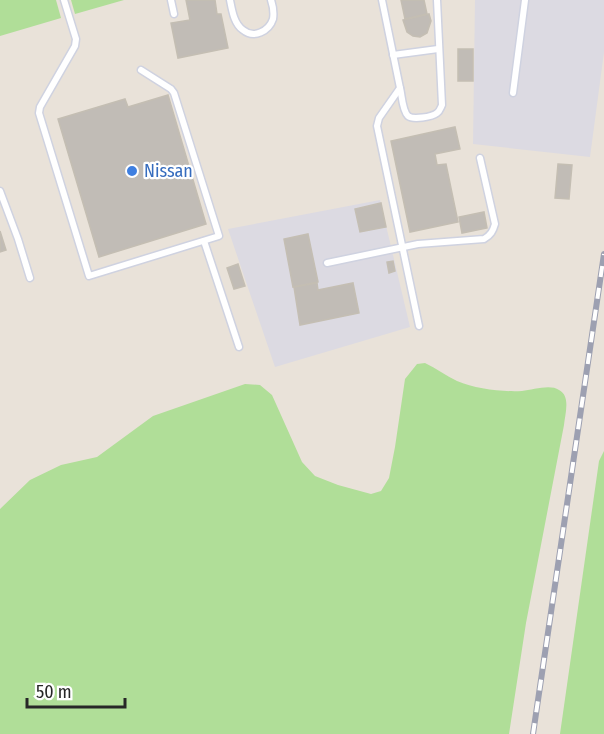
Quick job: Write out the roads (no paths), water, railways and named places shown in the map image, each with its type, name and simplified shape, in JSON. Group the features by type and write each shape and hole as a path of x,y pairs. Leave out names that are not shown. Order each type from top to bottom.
{"lane":[{"path":"64,0 75,46 39,112 89,276 219,236 174,93 141,70"},
{"path":"171,0 174,14"},
{"path":"230,0 233,15 242,30 254,34 263,32 272,21 274,14 271,0"},
{"path":"381,0 405,111 412,118 436,114 442,105 437,0"},
{"path":"513,93 525,0"},
{"path":"393,55 438,49"},
{"path":"400,88 379,118 377,126 419,326"},
{"path":"327,263 401,247 484,239 493,231 495,224 480,158"},
{"path":"0,192 30,278"},
{"path":"204,241 239,347"}],"railway":[{"path":"533,734 604,254"}],"place":[{"name":"Nissan","path":"132,171"}]}
